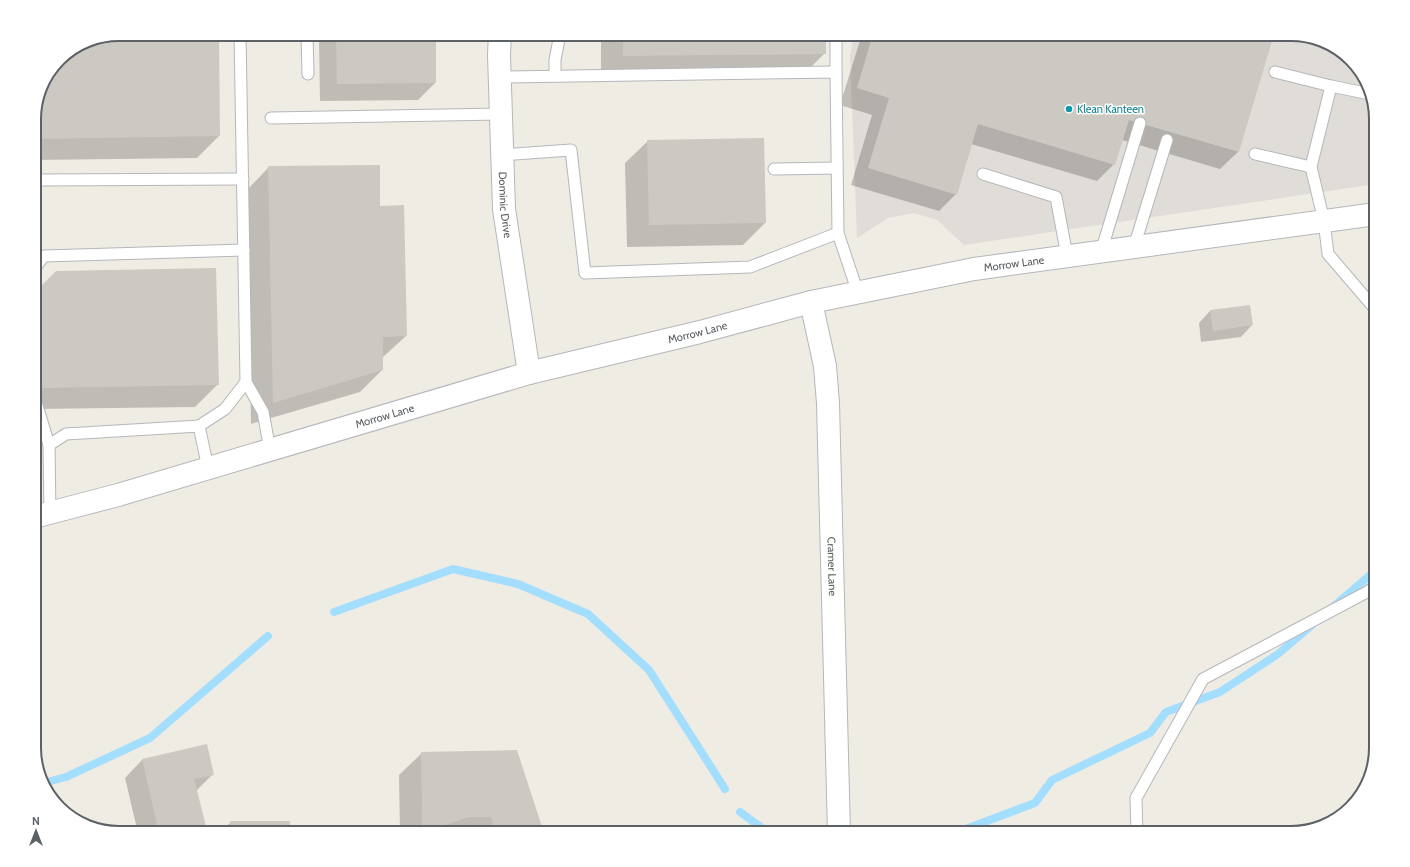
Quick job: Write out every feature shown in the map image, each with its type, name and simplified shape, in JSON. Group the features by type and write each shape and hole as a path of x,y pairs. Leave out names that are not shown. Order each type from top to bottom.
{"street":[{"name":"Dominic Drive","path":"500,41 504,209 529,373"},
{"name":"Morrow Lane","path":"42,515 270,450 529,373 700,332 811,302 974,269 1369,215"},
{"name":"Cramer Lane","path":"811,302 825,366 828,403 839,826"}],"lane":[{"path":"240,41 246,382 262,412 270,450"},
{"path":"307,41 308,74"},
{"path":"555,76 555,60 559,41"},
{"path":"836,41 838,233 858,293"},
{"path":"500,77 836,72"},
{"path":"1275,72 1364,93"},
{"path":"1331,86 1311,167 1324,221 1328,254 1369,302"},
{"path":"271,118 501,114"},
{"path":"1101,252 1140,123"},
{"path":"1134,247 1167,140"},
{"path":"502,155 571,150 585,273 750,267 838,233"},
{"path":"1255,154 1311,167"},
{"path":"774,169 837,168"},
{"path":"983,174 1056,197 1067,256"},
{"path":"41,180 243,179"},
{"path":"41,260 44,256 244,250"},
{"path":"49,445 66,434 199,426 225,409 246,382"},
{"path":"41,419 49,445 42,515"},
{"path":"199,426 208,468"},
{"path":"1137,826 1136,798 1203,679 1369,591"}],"shaded area":[{"path":"853,41 1290,41 1311,44 1321,47 1342,60 1356,76 1365,94 1369,114 1369,185 964,245 937,220 914,213 888,218 857,238 850,56"}],"building":[{"path":"114,41 219,41 220,136 41,139 41,114 47,89 54,76 68,60 89,47"},
{"path":"336,41 436,41 436,83 337,84"},
{"path":"623,41 826,41 826,54 623,56"},
{"name":"Klean Kanteen","path":"871,41 1272,41 1239,152 1129,120 1115,165 978,124 957,195 868,168 889,98 857,88"},
{"path":"764,138 766,223 649,225 647,140"},
{"path":"380,165 380,206 404,205 407,336 383,337 383,370 273,403 268,166"},
{"path":"216,268 219,385 42,388 41,286 56,271"},
{"path":"1250,305 1253,325 1213,331 1210,310"},
{"path":"207,744 214,775 194,779 206,826 157,826 142,759"},
{"path":"517,750 542,826 494,826 491,817 469,817 445,825 422,825 421,752"},
{"path":"230,821 290,821 290,826 230,826"}],"waterway":[{"path":"334,612 453,569 518,584 588,614 649,670 725,789"},
{"path":"1334,606 1369,576"},
{"path":"974,826 1035,803 1052,780 1150,733 1166,712 1220,692 1278,654 1312,625"},
{"path":"49,781 66,777 150,738 268,636"},
{"path":"740,812 759,826"}],"place":[{"name":"Klean Kanteen","path":"1069,109"}]}
